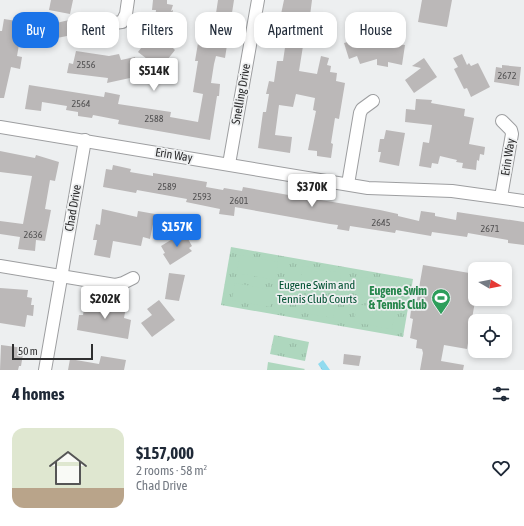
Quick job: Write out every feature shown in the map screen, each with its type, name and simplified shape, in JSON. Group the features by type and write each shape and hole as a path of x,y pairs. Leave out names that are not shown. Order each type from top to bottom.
{"street":[{"path":"119,22 122,22 126,14 128,0"},
{"name":"Snelling Drive","path":"229,164 258,0"},
{"path":"348,184 360,113 362,109 373,101"},
{"name":"Erin Way","path":"501,197 512,134 511,130 502,121"},
{"name":"Erin Way","path":"0,127 390,190 452,191 524,201"},
{"name":"Chad Drive","path":"45,370 85,140"},
{"path":"0,266 115,285 132,278"}],"green space":[{"name":"Eugene Swim and Tennis Club Courts","path":"231,247 413,279 403,337 221,305"},
{"path":"240,255 278,262 275,280 237,273"},
{"path":"303,266 341,273 338,291 300,284"},
{"path":"362,277 400,284 397,301 359,295"},
{"path":"235,283 273,290 270,307 232,300"},
{"path":"298,294 336,301 333,318 295,311"},
{"path":"357,304 395,311 392,329 354,322"},
{"path":"274,335 309,342 305,361 270,354"},
{"path":"268,362 305,369 267,370"}],"water":[{"path":"323,360 330,370 322,370 318,364"}],"building":[{"path":"51,0 73,0 70,12 67,12 67,13 49,10"},
{"path":"153,0 167,0 167,4 173,5 171,11 173,10 173,12 156,12 156,10 152,10"},
{"path":"218,0 234,0 232,12 216,12"},
{"path":"284,0 312,0 310,12 281,12"},
{"path":"422,0 452,0 447,27 418,22"},
{"path":"4,19 12,20 12,48 18,48 17,56 22,57 20,69 11,67 4,98 0,98 0,31 2,31"},
{"path":"67,20 67,36 59,38 59,22"},
{"path":"141,48 173,48 175,50 160,69 138,52"},
{"path":"197,48 227,48 225,58 216,56 214,64 211,83 220,84 210,140 118,124 119,120 93,115 92,118 78,116 78,112 66,110 67,106 42,102 41,111 25,109 29,85 104,97 105,92 120,95 118,104 171,112 170,117 198,122 203,94 193,92 198,61 195,61"},
{"path":"285,48 303,48 299,71 317,74 321,56 329,58 327,65 331,66 330,72 337,73 336,81 345,83 339,119 335,118 331,143 333,144 331,158 317,156 317,151 308,150 316,111 313,110 315,98 296,94 293,107 279,105 275,135 292,137 290,153 258,148 263,112 266,112 269,94 266,94 269,81 274,82 277,61 283,61"},
{"path":"346,48 405,48 402,65 388,62 388,67 377,65 377,59 360,64 357,56 349,59"},
{"path":"76,51 109,56 119,54 121,60 135,57 139,76 107,83 108,78 67,73 69,63 73,64"},
{"path":"462,54 467,65 469,63 471,66 478,63 490,87 471,97 467,88 464,89 454,69 458,67 453,58"},
{"path":"424,58 437,77 414,93 405,80 421,68 412,66"},
{"path":"502,65 521,67 519,86 494,82 496,67 502,68"},
{"path":"416,99 432,100 431,103 465,109 464,116 474,118 469,144 485,147 484,155 480,154 479,161 477,160 476,170 462,168 463,163 440,156 438,164 432,163 431,168 419,166 423,142 429,143 432,125 405,122 406,109 415,110"},
{"path":"386,130 405,133 399,166 379,162 381,152 378,152 380,139 384,139"},
{"path":"0,151 35,158 36,155 59,162 55,181 50,180 45,209 51,210 45,241 36,240 35,251 18,249 20,237 0,234 0,221 23,224 32,176 0,172"},
{"path":"113,165 131,169 130,172 153,176 153,173 207,182 206,187 223,190 224,188 242,191 243,187 306,198 307,195 316,197 315,199 380,210 419,221 421,211 435,213 435,216 456,220 457,212 524,222 524,245 508,243 508,240 468,233 467,237 432,232 431,236 396,230 395,233 350,226 349,231 337,229 338,225 235,207 234,216 219,214 220,209 186,202 187,199 137,190 136,193 103,187 106,169 112,170"},
{"path":"102,209 137,217 138,211 155,214 150,239 143,237 141,246 113,241 110,258 94,255 97,240 93,240 96,224 100,225"},
{"path":"184,232 192,246 189,248 192,251 170,265 163,254 165,253 161,246"},
{"name":"Eugene Swim & Tennis Club","path":"423,265 468,273 468,306 474,306 473,314 468,314 467,349 444,345 441,361 464,365 463,370 420,370 423,353 422,349 416,348 417,340 410,338 413,319 410,318 411,310 415,311"},
{"path":"169,273 185,275 179,301 165,299"},
{"path":"0,288 28,290 27,297 32,298 31,305 34,305 33,316 27,315 25,327 0,323"},
{"path":"159,300 175,320 152,337 141,323 152,315 147,309"},
{"path":"85,302 126,307 124,318 131,320 128,339 77,330 79,315 83,315"},
{"path":"1,345 24,348 21,366 19,366 18,370 0,370"},
{"path":"344,354 361,356 359,366 343,364"},
{"path":"101,356 126,360 124,370 68,370 70,359 99,364"}],"place":[{"name":"Eugene Swim & Tennis Club","path":"441,315"}]}
